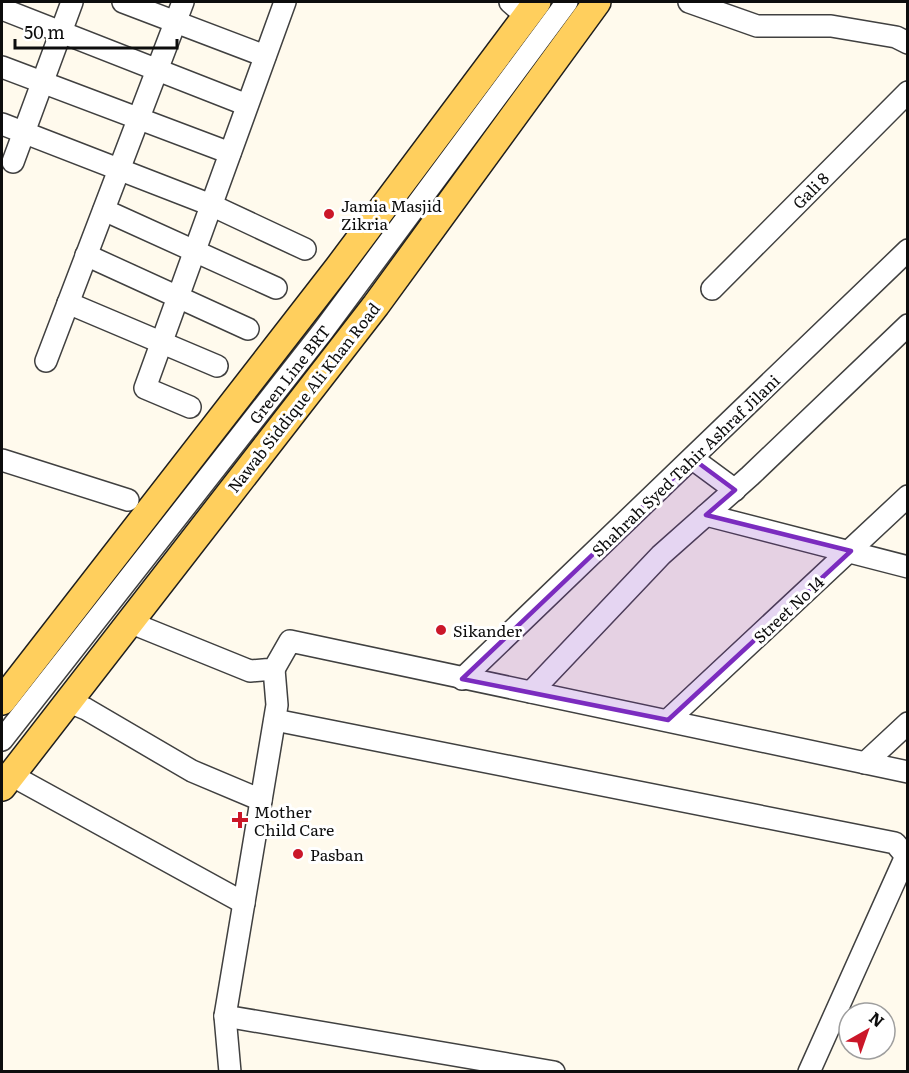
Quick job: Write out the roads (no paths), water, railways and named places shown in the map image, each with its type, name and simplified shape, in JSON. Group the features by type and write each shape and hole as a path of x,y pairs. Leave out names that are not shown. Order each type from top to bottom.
{"main road":[{"name":"Nawab Siddique Ali Khan Road","path":"6,781 376,305 597,2"},
{"path":"2,701 11,674 338,268 524,6"}],"street":[{"path":"13,162 72,2"},
{"path":"123,2 179,11 266,56"},
{"path":"190,407 145,388 285,2"},
{"name":"Green Line BRT","path":"2,740 323,331 567,2"},
{"path":"689,2 757,26 831,26 896,37 908,43"},
{"path":"2,9 247,105"},
{"path":"46,361 179,11"},
{"path":"2,67 230,153"},
{"name":"Gali 8","path":"712,289 908,92"},
{"path":"2,124 211,205 305,249"},
{"path":"104,210 276,288"},
{"name":"Shahrah Syed Tahir Ashraf Jilani","path":"462,679 908,250"},
{"path":"86,255 248,329"},
{"path":"68,303 217,366"},
{"path":"531,693 661,555 735,489 908,325"},
{"path":"693,459 735,489"},
{"path":"2,460 128,500"},
{"name":"Street No 14","path":"668,720 908,496"},
{"path":"706,515 908,567"},
{"path":"129,622 250,671 274,669"},
{"path":"230,1071 225,1016 275,720 277,705 274,669 290,641 908,772"},
{"path":"68,701 86,709 192,771 261,800"},
{"path":"275,720 895,843 907,856 809,1071"},
{"path":"865,763 908,723"},
{"path":"6,781 244,903"},
{"path":"225,1016 554,1071"}],"place":[{"name":"Jamia Masjid Zikria","path":"329,214"},
{"name":"Sikander","path":"441,630"},
{"name":"Mother Child Care","path":"240,820"},
{"name":"Pasban","path":"298,854"}]}
